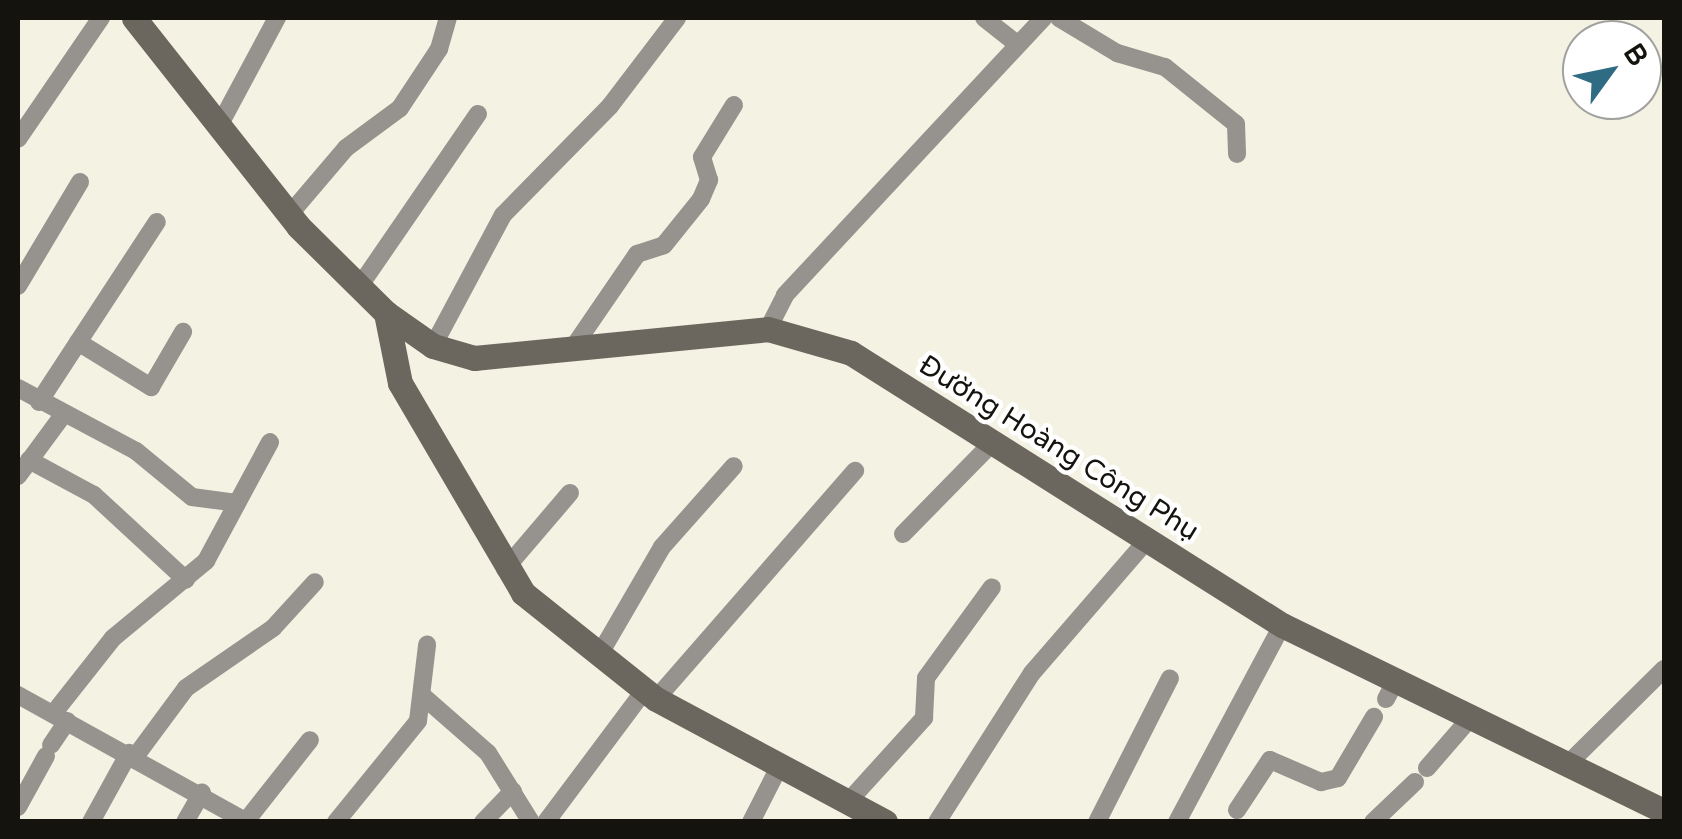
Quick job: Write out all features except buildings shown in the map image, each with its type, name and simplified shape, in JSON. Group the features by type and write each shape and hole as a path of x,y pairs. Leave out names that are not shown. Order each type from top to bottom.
{"street":[{"path":"18,139 101,18"},
{"name":"Đường Hoàng Công Phụ","path":"134,18 289,215 386,313 433,346 474,358 570,352 768,329 851,352 1282,625 1391,689 1472,716 1664,811"},
{"path":"220,126 276,18"},
{"path":"289,215 346,148 400,108 439,50 448,18"},
{"path":"433,346 503,215 610,106 677,18"},
{"path":"984,18 1018,44"},
{"path":"768,329 785,295 1043,18"},
{"path":"1059,18 1117,53 1165,67 1236,124 1237,154"},
{"path":"570,352 637,254 664,245 700,199 709,180 702,157 734,104"},
{"path":"359,287 478,114"},
{"path":"18,286 80,182"},
{"path":"39,402 157,222"},
{"path":"386,313 400,383 505,568 598,657 650,695 885,822"},
{"path":"78,342 151,387 183,332"},
{"path":"18,388 136,451 192,497 237,503"},
{"path":"18,476 63,415"},
{"path":"903,534 994,441"},
{"path":"18,807 48,751 60,718 113,638 186,580 237,503 270,442"},
{"path":"29,460 94,495 145,552 186,580"},
{"path":"598,657 662,547 734,466"},
{"path":"546,822 650,695 855,471"},
{"path":"505,568 570,494"},
{"path":"937,822 1032,673 1148,540"},
{"path":"92,822 132,755 186,688 273,628 315,582"},
{"path":"847,803 924,718 926,678 992,588"},
{"path":"1176,822 1282,625"},
{"path":"336,822 418,721 424,697 426,646"},
{"path":"1568,763 1664,669"},
{"path":"1098,822 1170,678"},
{"path":"18,696 202,792 247,821 310,740"},
{"path":"424,697 488,753 531,822"},
{"path":"1373,822 1472,716"},
{"path":"1236,810 1270,760 1321,782 1338,778 1374,717"},
{"path":"751,822 778,766"},
{"path":"484,822 513,791"},
{"path":"185,822 202,792"}]}
